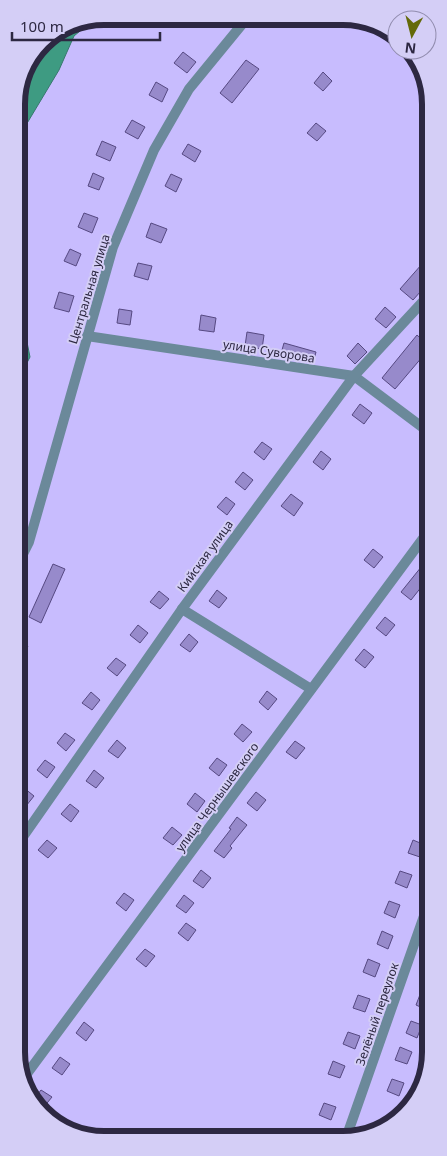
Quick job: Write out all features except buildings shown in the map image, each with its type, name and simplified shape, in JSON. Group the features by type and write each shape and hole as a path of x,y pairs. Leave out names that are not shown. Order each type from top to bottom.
{"street":[{"name":"Центральная улица","path":"25,550 29,542 113,248 154,150 189,89 241,25"},
{"name":"Кийская улица","path":"25,834 182,609 354,376 422,303"},
{"name":"улица Суворова","path":"87,336 354,376 422,427"},
{"name":"улица Чернышевского","path":"28,1072 422,539"},
{"path":"182,609 311,689"},
{"name":"Зелёный переулок","path":"349,1130 422,924"}],"shaded area":[{"path":"83,29 74,36 59,70 25,127 25,99 33,69 38,60 60,38"},
{"path":"25,332 30,357 25,367"}]}
